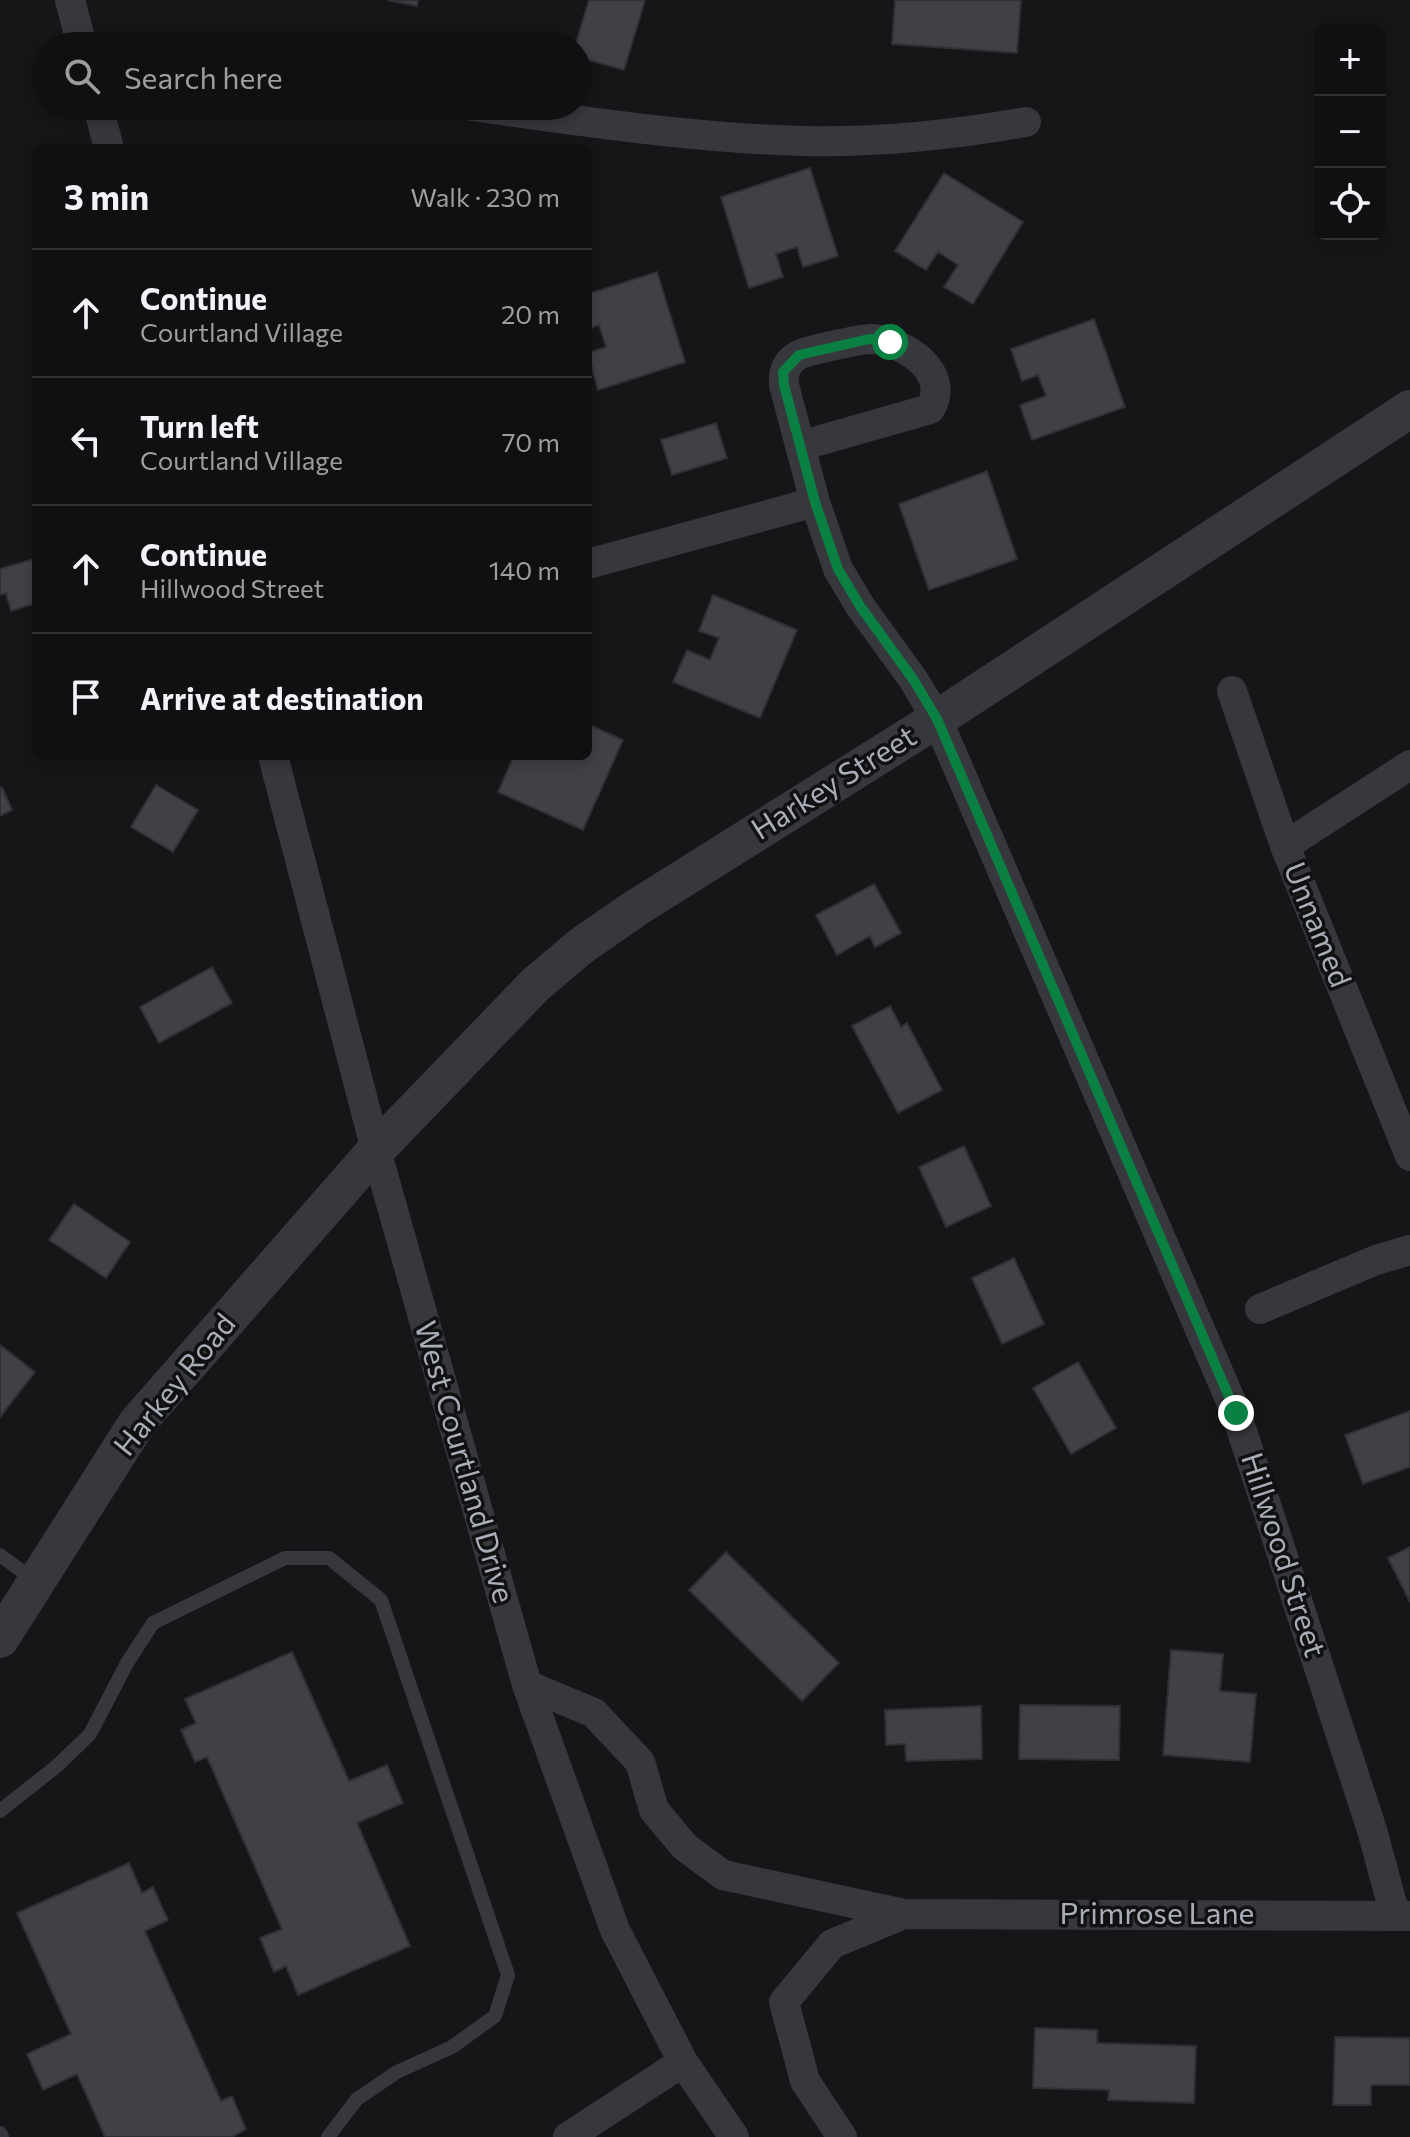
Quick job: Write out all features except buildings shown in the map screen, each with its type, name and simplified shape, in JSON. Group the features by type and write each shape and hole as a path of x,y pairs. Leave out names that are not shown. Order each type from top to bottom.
{"street":[{"path":"70,0 78,32"},
{"path":"102,120 108,144"},
{"path":"587,120 727,137 804,141 891,140 1026,122"},
{"name":"Hillwood Street","path":"800,446 930,409 937,397 938,384 931,371 913,355 890,342 869,339 799,355 783,372 784,385 800,446 815,502 838,569 937,719 1236,1413 1403,1916"},
{"name":"Harkey Street","path":"376,1150 535,985 581,946 636,908 937,719 1410,409"},
{"path":"592,563 815,502"},
{"name":"Unnamed","path":"1232,691 1285,846 1410,1156"},
{"name":"West Courtland Drive","path":"274,760 376,1150 527,1685 615,1930 683,2062 734,2137"},
{"path":"1285,846 1410,765"},
{"name":"Harkey Road","path":"0,1639 137,1423 376,1150"},
{"path":"1260,1309 1376,1260 1410,1250"},
{"name":"Primrose Lane","path":"527,1685 594,1713 640,1762 654,1810 685,1847 723,1875 904,1914 1403,1916"},
{"name":"Primrose Lane","path":"842,2137 805,2081 784,2002 832,1944 904,1914"},
{"path":"568,2137 683,2062"}],"lane":[{"path":"0,1555 35,1581"},
{"path":"0,1811 58,1765 90,1734 127,1663 153,1623 285,1558 329,1558 381,1600 508,1975 495,2016 452,2047 397,2072 357,2099 328,2137"}],"route":[{"path":"890,342 869,339 799,355 783,372 815,502 838,569 937,719 1236,1413"}]}
